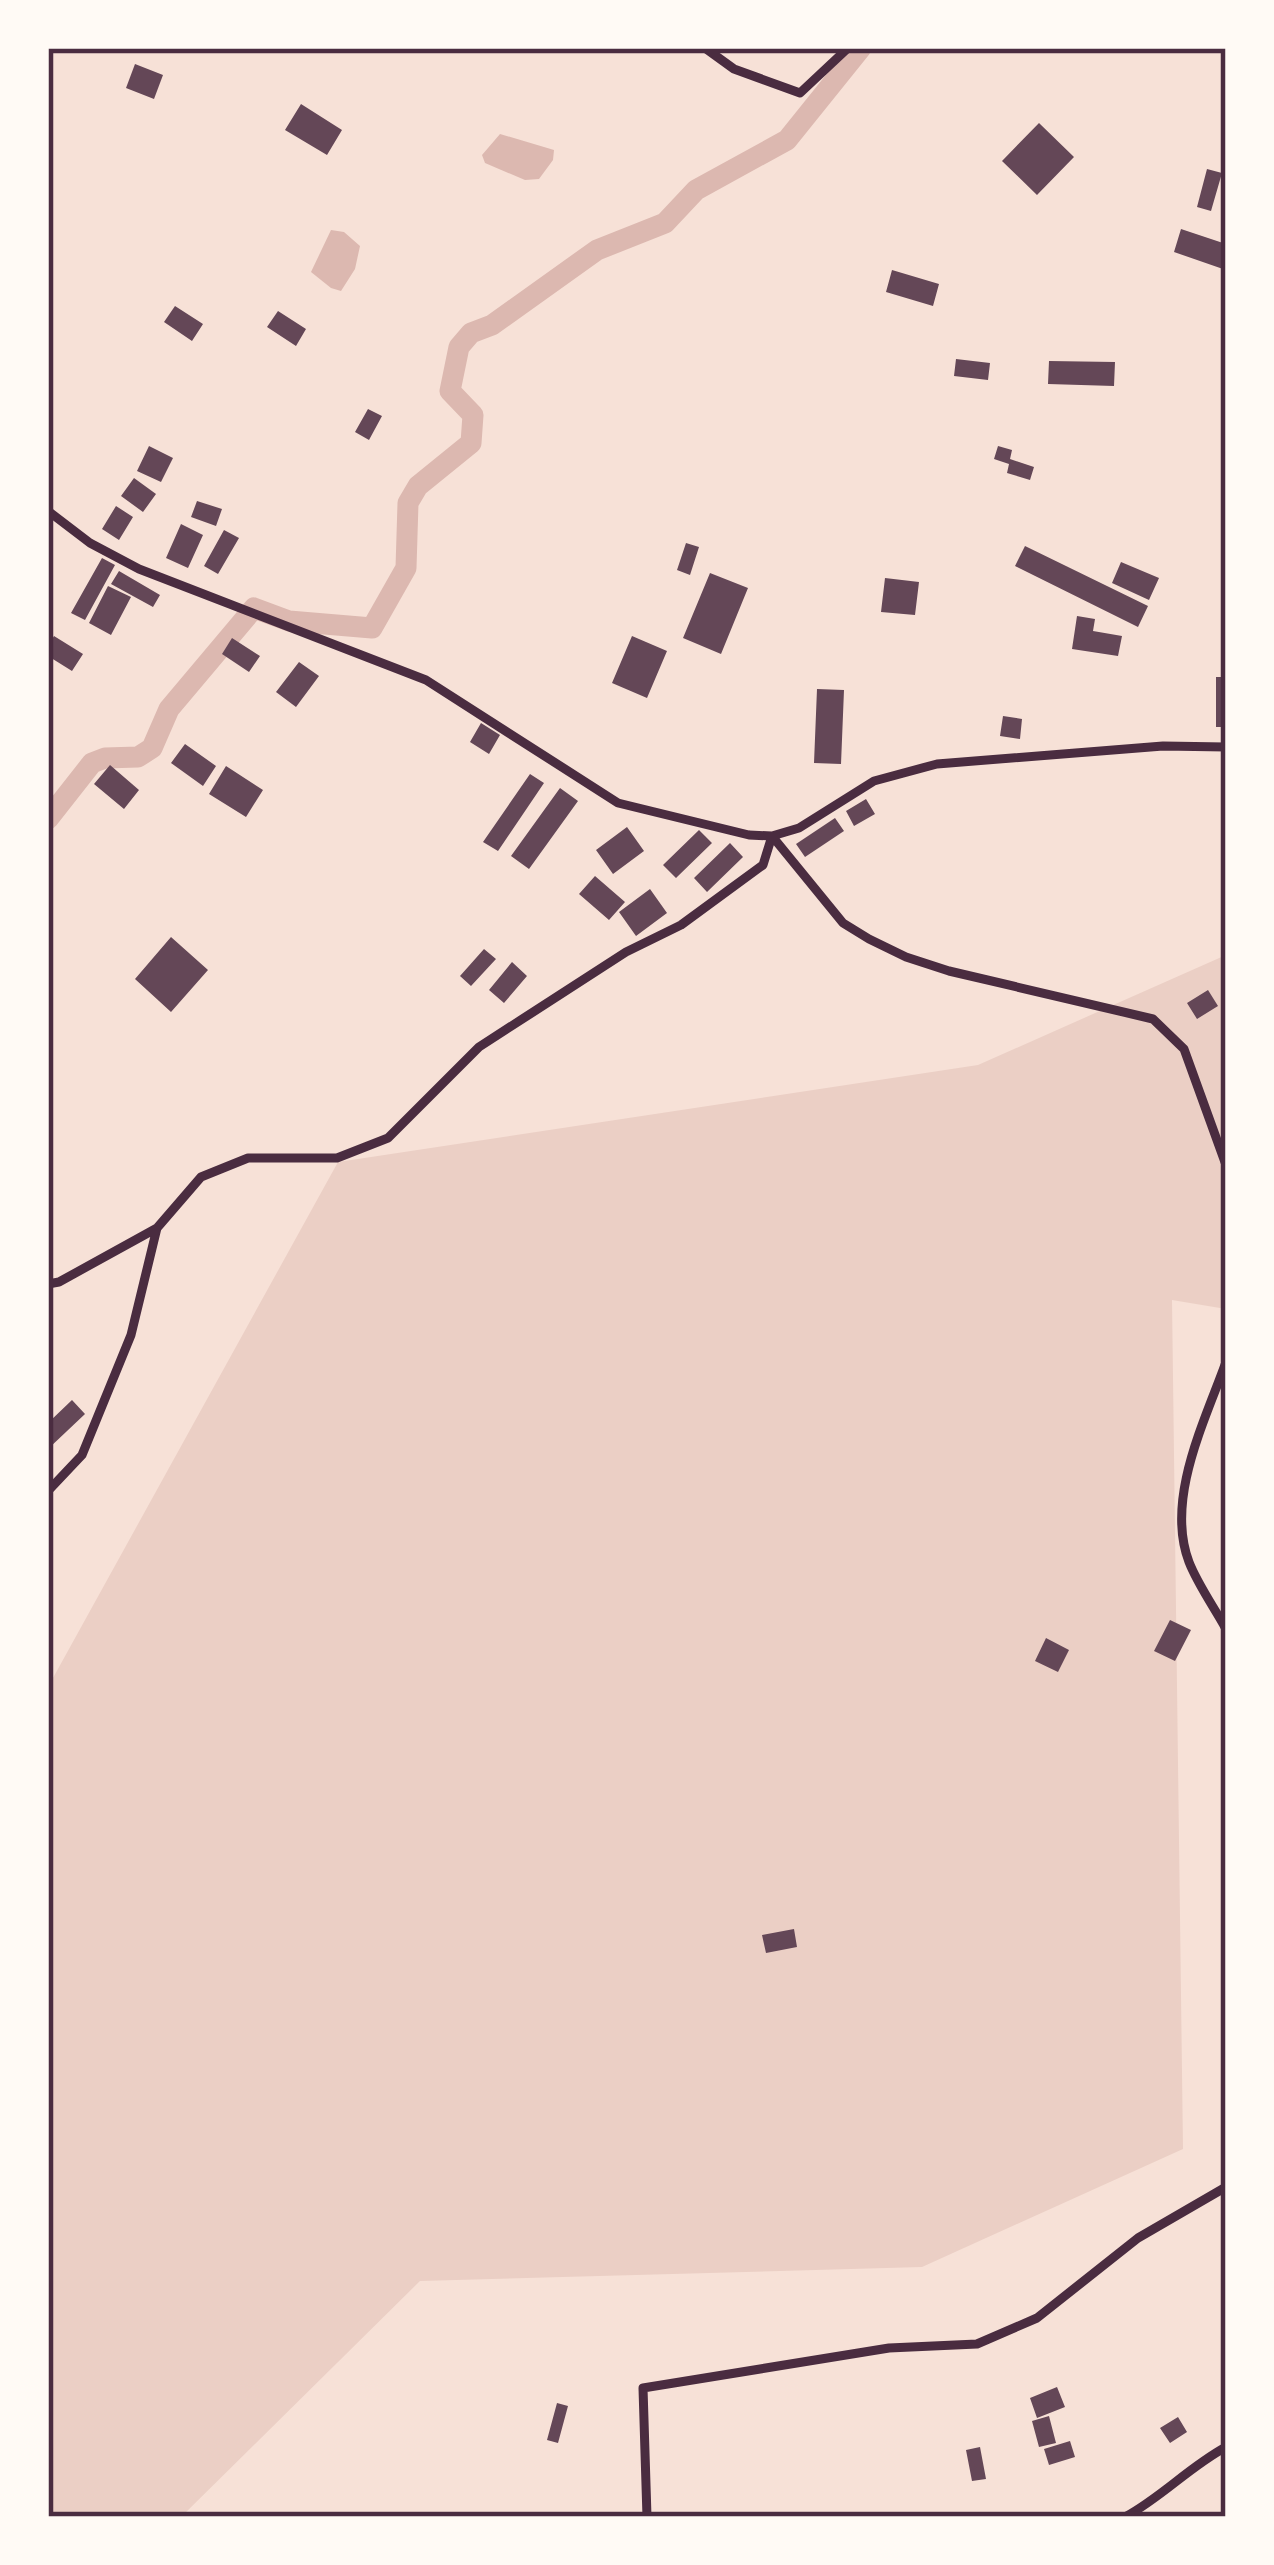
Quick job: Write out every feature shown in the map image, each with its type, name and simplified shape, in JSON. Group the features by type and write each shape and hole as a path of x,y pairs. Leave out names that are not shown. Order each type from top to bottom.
{"street":[{"path":"112,48 130,48"},
{"path":"705,48 734,69 800,93 848,48"},
{"path":"48,512 90,543 139,569 426,680 618,802 749,836 772,836 799,828 874,781 937,764 1163,746 1226,747"},
{"path":"772,836 843,923 887,948 949,971 1153,1019 1184,1049 1226,1165"},
{"path":"48,1284 157,1228 201,1177 248,1158 337,1157 388,1138 478,1047 626,952 681,925 763,866 772,836"},
{"path":"48,1491 82,1455 130,1334 157,1228"},
{"path":"1226,1362 1193,1455 1182,1516 1188,1561 1226,1629"},
{"path":"647,2517 643,2388 889,2348 977,2344 1037,2318 1138,2238 1226,2186"},
{"path":"1125,2517 1156,2500 1202,2460 1226,2447"}],"shaded area":[{"path":"500,134 554,150 553,160 539,179 525,180 485,163 482,155"},
{"path":"331,230 344,232 360,246 355,269 341,291 311,272"},
{"path":"1226,955 1226,1309 1172,1300 1183,2149 922,2267 420,2281 181,2517 48,2517 48,1687 338,1162 978,1065"}],"building":[{"path":"135,64 163,75 154,99 126,88"},
{"path":"301,104 342,130 327,155 285,130"},
{"path":"1039,123 1074,157 1037,195 1002,161"},
{"path":"1207,169 1222,173 1211,211 1197,207"},
{"path":"1181,229 1226,244 1223,269 1174,252"},
{"path":"892,270 939,284 933,306 886,292"},
{"path":"175,306 203,324 192,341 164,322"},
{"path":"278,311 306,329 296,346 267,327"},
{"path":"956,359 990,363 988,380 954,376"},
{"path":"1049,361 1115,362 1114,386 1048,384"},
{"path":"368,409 382,416 369,440 355,432"},
{"path":"149,446 173,458 161,482 137,471"},
{"path":"998,446 1012,450 1010,459 1034,467 1030,480 1007,473 1009,464 994,459"},
{"path":"134,478 156,494 143,512 121,496"},
{"path":"197,501 222,509 216,526 191,517"},
{"path":"116,506 133,517 119,540 102,529"},
{"path":"181,524 203,535 188,568 166,558"},
{"path":"224,530 239,538 218,574 204,566"},
{"path":"686,543 699,547 690,575 677,570"},
{"path":"1025,546 1148,606 1138,627 1015,566"},
{"path":"102,558 115,565 85,620 71,613"},
{"path":"1121,562 1159,578 1149,600 1112,583"},
{"path":"119,571 160,595 153,607 111,584"},
{"path":"710,573 748,588 721,654 683,638"},
{"path":"885,578 919,582 915,615 881,612"},
{"path":"108,586 131,597 111,635 89,623"},
{"path":"1077,616 1095,619 1093,631 1122,636 1118,656 1072,649"},
{"path":"54,636 83,654 72,671 48,656"},
{"path":"632,636 667,651 647,698 612,683"},
{"path":"232,638 260,656 249,672 222,654"},
{"path":"299,662 319,676 296,707 276,692"},
{"path":"1216,677 1226,677 1226,727 1216,727"},
{"path":"817,689 844,690 841,764 814,763"},
{"path":"1003,716 1022,719 1020,739 1000,736"},
{"path":"481,723 500,735 489,754 470,742"},
{"path":"185,744 216,766 203,786 171,763"},
{"path":"110,765 139,790 124,809 94,784"},
{"path":"226,766 263,790 246,817 209,794"},
{"path":"530,774 544,783 498,851 483,842"},
{"path":"560,788 578,801 529,869 511,856"},
{"path":"866,799 875,814 854,826 846,811"},
{"path":"835,818 844,831 805,857 796,844"},
{"path":"627,827 644,851 613,874 596,850"},
{"path":"699,830 712,843 676,878 663,865"},
{"path":"730,843 743,857 707,892 694,878"},
{"path":"595,876 625,902 609,920 579,894"},
{"path":"650,889 667,913 636,936 619,912"},
{"path":"171,937 208,970 171,1012 135,979"},
{"path":"484,949 496,959 471,986 460,976"},
{"path":"512,962 527,976 504,1003 489,990"},
{"path":"1208,990 1218,1006 1197,1019 1187,1003"},
{"path":"72,1400 85,1414 48,1449 48,1423"},
{"path":"1170,1620 1191,1630 1175,1661 1154,1651"},
{"path":"1046,1638 1069,1650 1058,1672 1035,1661"},
{"path":"794,1929 797,1947 766,1953 762,1935"},
{"path":"1057,2387 1065,2407 1037,2418 1030,2398"},
{"path":"557,2403 568,2406 558,2443 547,2440"},
{"path":"1049,2416 1056,2443 1039,2447 1032,2421"},
{"path":"1178,2417 1187,2432 1170,2443 1160,2428"},
{"path":"1070,2441 1075,2457 1049,2465 1044,2449"},
{"path":"980,2447 986,2479 972,2481 966,2450"}],"waterway":[{"path":"48,819 92,763 138,757 152,748 169,709 254,608 289,621 372,628 406,568 408,503 418,486 471,443 473,415 450,391 459,347 471,333 492,325 597,250 665,223 696,190 787,140 861,48"}]}
